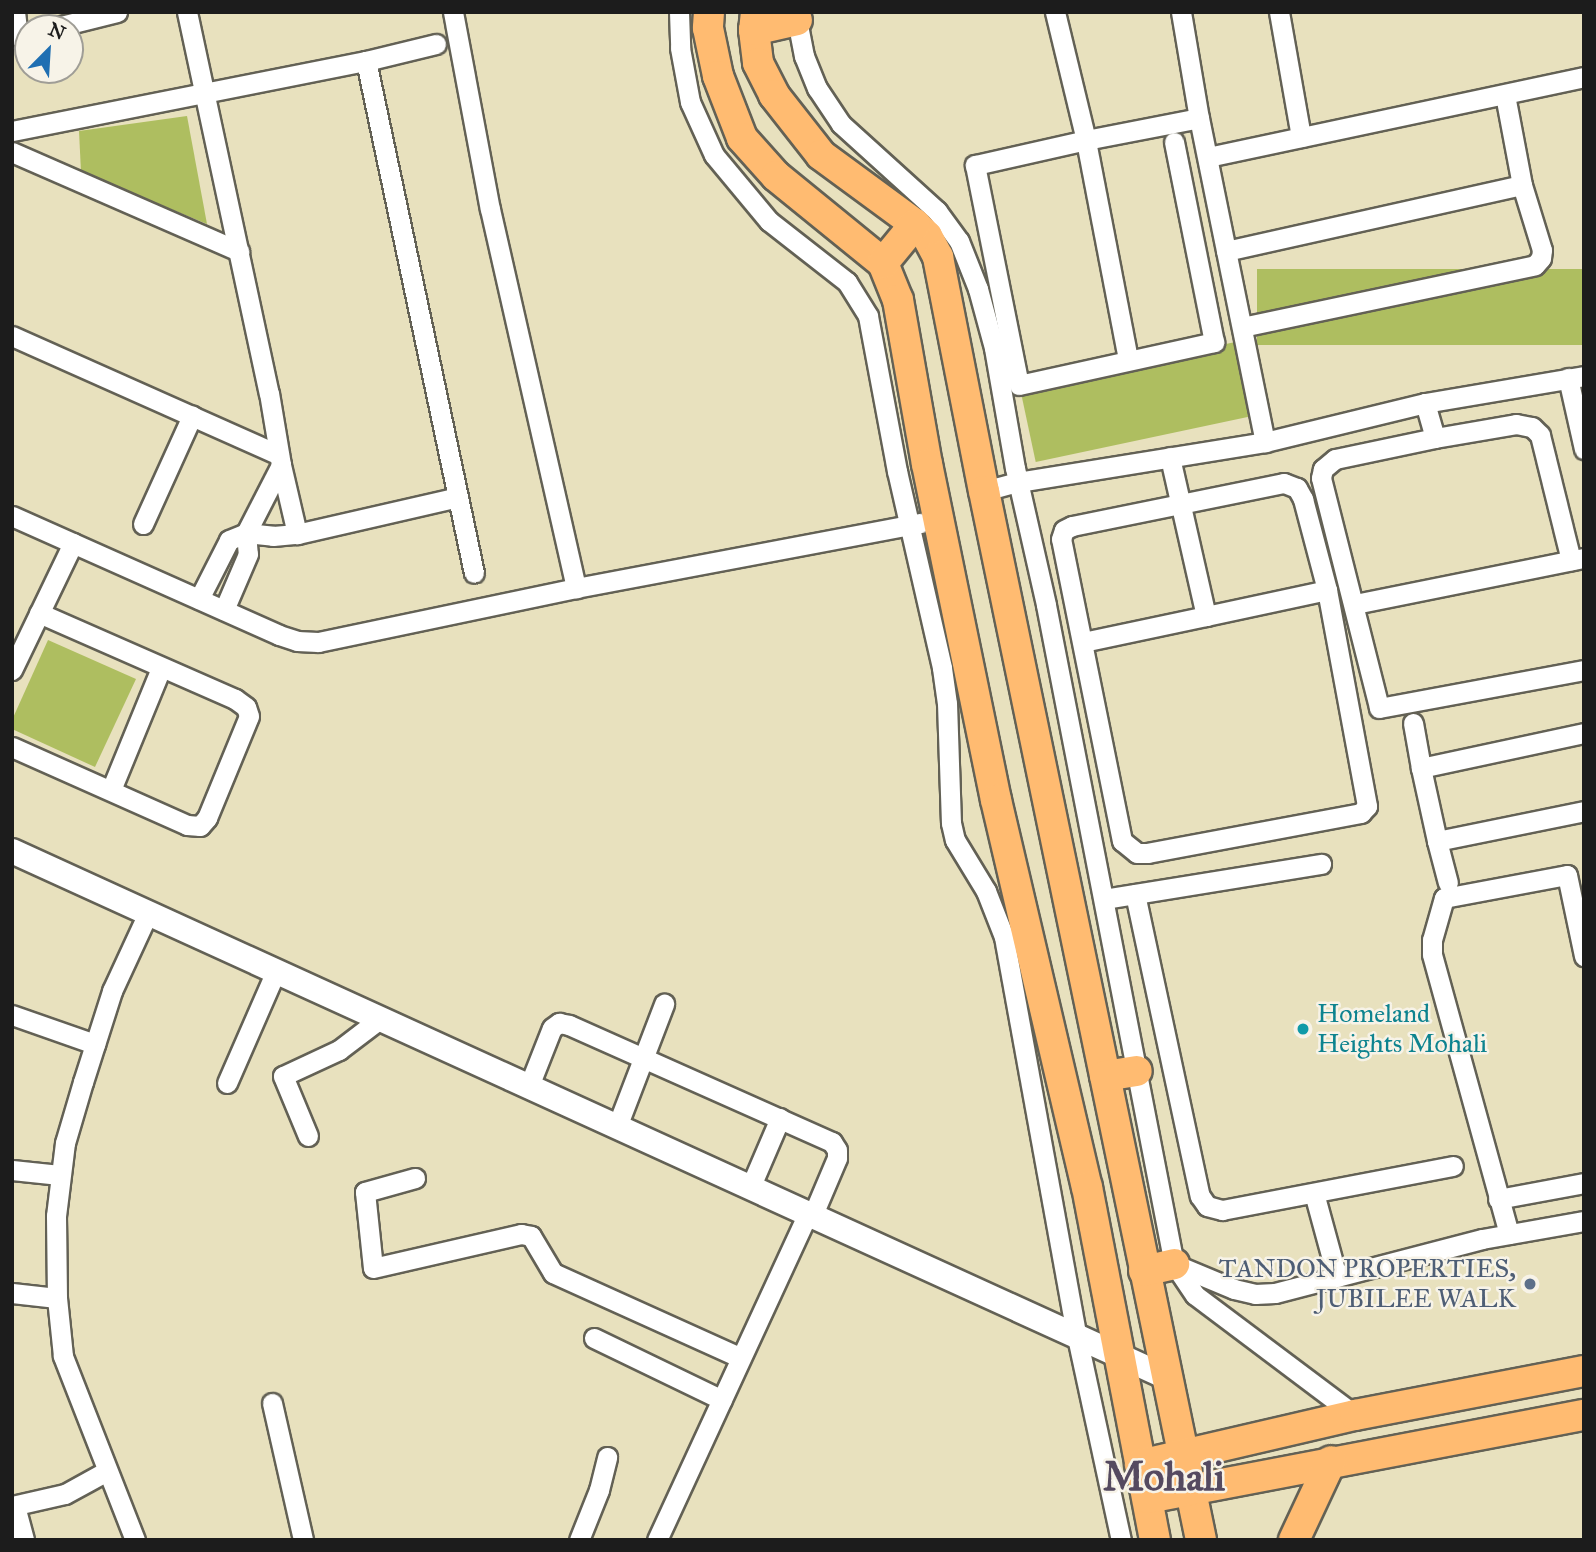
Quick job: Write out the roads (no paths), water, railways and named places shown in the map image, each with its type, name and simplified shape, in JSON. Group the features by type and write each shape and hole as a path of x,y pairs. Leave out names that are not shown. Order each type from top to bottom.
{"main road":[{"path":"709,12 708,27 718,76 742,138 776,176 883,263 898,300 927,464 996,800 1087,1187 1155,1540"},
{"path":"798,16 755,21 758,63 774,95 821,155 915,224 928,236 938,257 1201,1540"},
{"path":"883,263 915,224"},
{"path":"1105,1076 1137,1071"},
{"path":"1144,1271 1174,1264"},
{"path":"1140,1465 1355,1415 1584,1371"},
{"path":"1148,1498 1331,1461 1584,1415"},
{"path":"1294,1540 1331,1461"}],"street":[{"path":"84,20 117,12"},
{"path":"187,12 297,534"},
{"path":"453,12 490,209 576,588"},
{"path":"679,12 680,48 690,102 714,155 769,221 847,282 868,316 897,471 911,525 947,703 951,823 955,840 986,891 1006,948 1077,1337 1121,1540"},
{"path":"1055,12 1086,140 1128,359"},
{"path":"1181,12 1199,118 1265,442"},
{"path":"1279,12 1301,137"},
{"path":"798,16 804,56 817,88 841,124 937,211 959,241 978,289 994,348 1018,482 1104,899 1174,1264 1195,1295 1355,1415"},
{"path":"12,131 366,61 436,44"},
{"path":"366,61 474,573"},
{"path":"1208,157 1584,77"},
{"path":"1242,327 1535,264 1541,258 1542,250 1522,185 1505,95"},
{"path":"1174,142 1214,342 1128,359 1019,386 975,165 1199,118"},
{"path":"12,152 239,251"},
{"path":"1226,251 1522,185"},
{"path":"12,336 192,416 280,460"},
{"path":"984,491 1018,482 1265,442 1425,403 1576,377 1584,449"},
{"path":"1425,403 1435,439"},
{"path":"143,524 192,416"},
{"path":"1355,604 1577,559 1539,435 1532,427 1516,424 1335,459 1323,468 1321,478 1355,604 1379,708 1584,670"},
{"path":"1170,457 1206,616"},
{"path":"224,610 248,554 246,533 280,460"},
{"path":"1284,483 1297,488 1303,499 1327,590 1367,806 1361,813 1148,853 1128,848 1122,841 1061,539 1064,530 1072,526 1284,483"},
{"path":"199,599 229,540 246,533 273,536 297,534 458,497"},
{"path":"12,516 279,635 297,641 318,642 576,588 940,519"},
{"path":"12,670 73,543"},
{"path":"1083,642 1327,590"},
{"path":"12,747 187,825 200,826 207,818 249,716 246,707 39,613"},
{"path":"111,790 161,668"},
{"path":"1413,723 1448,883"},
{"path":"1421,768 1584,733"},
{"path":"1437,841 1584,811"},
{"path":"12,851 618,1124 810,1216 1166,1377"},
{"path":"1104,899 1321,864"},
{"path":"1509,1234 1432,954 1432,940 1444,898 1567,875 1584,956"},
{"path":"1135,894 1200,1196 1207,1206 1222,1210 1453,1166"},
{"path":"135,1540 63,1356 57,1298 56,1216 65,1143 95,1044 112,991 148,913"},
{"path":"1109,926 1140,919"},
{"path":"227,1083 276,971"},
{"path":"618,1124 664,1004"},
{"path":"12,1015 95,1044"},
{"path":"307,1136 283,1076 339,1050 381,1018"},
{"path":"529,1086 552,1028 559,1023 780,1118 832,1142 837,1150 837,1158 657,1540"},
{"path":"751,1188 780,1118"},
{"path":"12,1170 60,1175"},
{"path":"415,1178 365,1192 373,1268 522,1234 531,1236 547,1267 559,1277 741,1358"},
{"path":"1499,1204 1584,1184"},
{"path":"1314,1192 1337,1278"},
{"path":"1174,1264 1255,1294 1275,1293 1509,1234 1584,1221"},
{"path":"12,1293 57,1298"},
{"path":"594,1338 722,1400"},
{"path":"272,1403 303,1540"},
{"path":"579,1540 599,1490 607,1457"},
{"path":"23,1540 14,1506 65,1494 107,1471"}],"place":[{"name":"Homeland Heights Mohali","path":"1303,1029"},
{"name":"TANDON PROPERTIES, JUBILEE WALK","path":"1530,1284"}],"district":[{"name":"Mohali","path":"1164,1477"}]}
